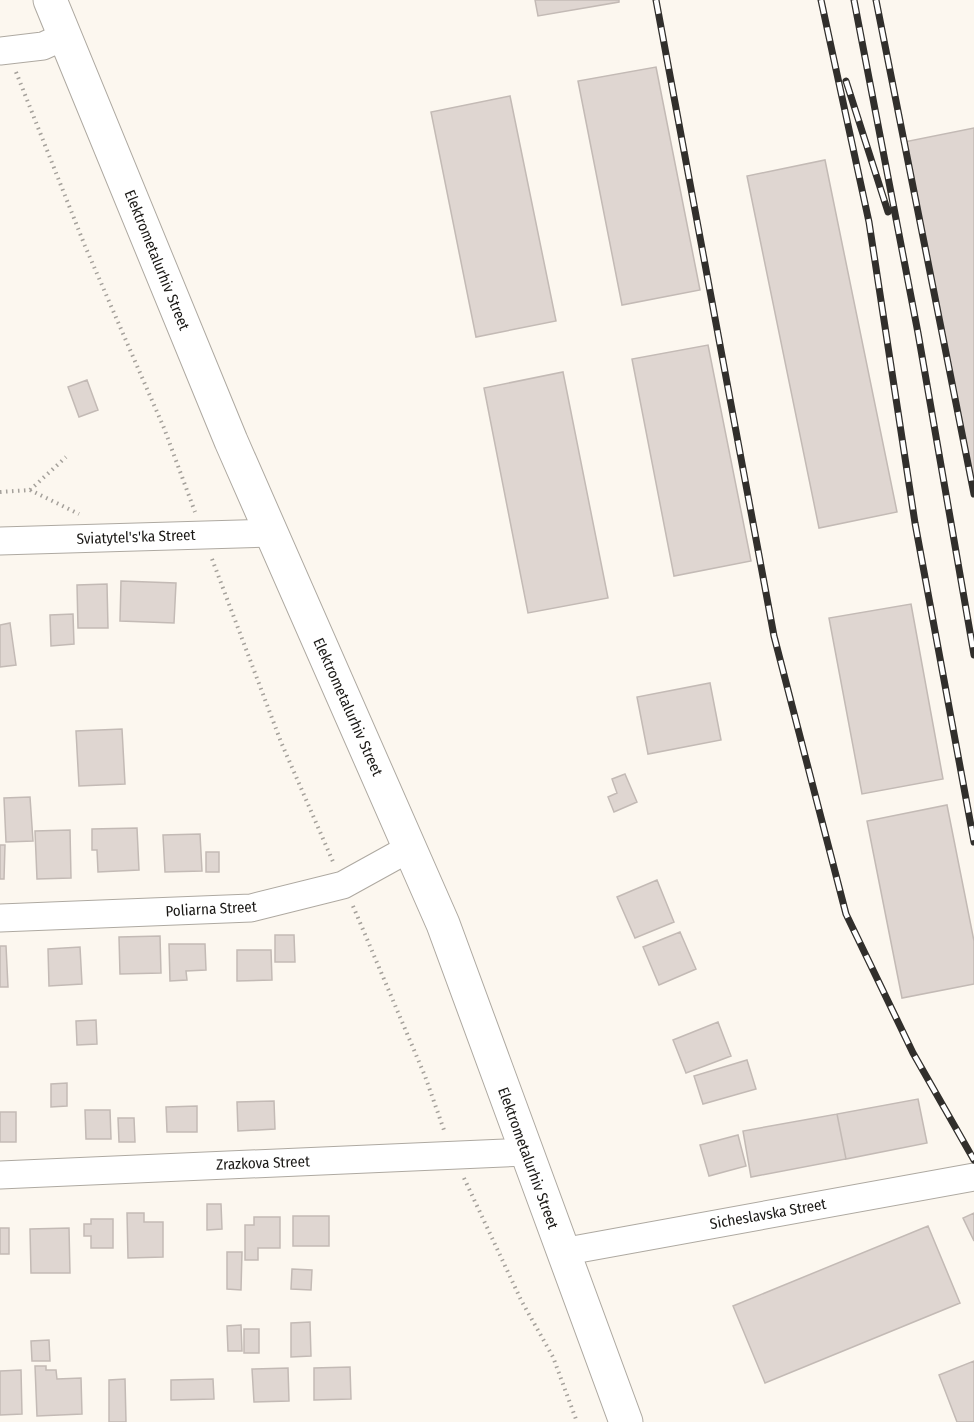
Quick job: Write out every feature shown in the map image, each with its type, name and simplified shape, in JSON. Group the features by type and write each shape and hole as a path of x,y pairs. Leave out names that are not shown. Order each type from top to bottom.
{"main road":[{"name":"Elektrometalurhiv Street","path":"50,0 272,533 443,924 626,1422"}],"street":[{"path":"4,51 43,46 64,36"},
{"name":"Sviatytel's'ka Street","path":"0,541 272,533"},
{"name":"Poliarna Street","path":"0,918 251,908 344,885 410,848"},
{"name":"Zrazkova Street","path":"0,1174 526,1152"},
{"name":"Sicheslavska Street","path":"562,1252 974,1177"}],"path":[{"path":"4,51 164,428 281,742 425,1076 452,1155 521,1300 553,1357 577,1422"},
{"path":"30,490 66,457"},
{"path":"0,492 30,490 79,513 103,538"}],"building":[{"path":"535,0 619,0 619,2 538,16"},
{"path":"656,67 700,290 622,305 578,81"},
{"path":"510,96 556,321 476,337 431,112"},
{"path":"974,128 974,494 904,142"},
{"path":"825,160 897,512 819,528 747,176"},
{"path":"708,345 751,561 674,576 632,359"},
{"path":"563,372 608,598 528,613 484,388"},
{"path":"87,380 98,410 79,417 68,387"},
{"path":"121,581 176,583 174,623 120,621"},
{"path":"107,584 108,628 78,628 77,585"},
{"path":"911,604 943,779 862,794 829,618"},
{"path":"73,614 74,644 51,646 50,615"},
{"path":"10,623 16,665 0,667 0,625"},
{"path":"710,683 721,740 648,754 637,697"},
{"path":"122,729 125,784 79,786 76,731"},
{"path":"625,774 637,802 614,812 608,797 617,793 612,779"},
{"path":"30,797 33,841 6,842 4,798"},
{"path":"947,805 974,941 974,984 902,998 867,821"},
{"path":"137,828 139,870 98,872 97,850 92,850 92,829"},
{"path":"70,830 71,878 37,879 35,831"},
{"path":"200,834 202,871 165,872 163,835"},
{"path":"0,845 5,845 4,879 0,879"},
{"path":"206,852 219,852 219,872 206,872"},
{"path":"657,880 674,922 635,938 617,897"},
{"path":"680,932 696,969 659,985 643,947"},
{"path":"275,935 294,935 295,962 275,962"},
{"path":"160,936 161,973 120,974 119,937"},
{"path":"169,944 205,944 206,970 186,971 187,980 170,981"},
{"path":"0,946 6,946 8,987 0,987"},
{"path":"80,947 82,984 49,986 48,949"},
{"path":"237,950 271,950 272,980 237,981"},
{"path":"96,1020 97,1044 77,1045 76,1021"},
{"path":"718,1022 731,1056 686,1073 673,1040"},
{"path":"747,1060 756,1089 703,1104 694,1076"},
{"path":"67,1083 67,1106 51,1107 51,1084"},
{"path":"918,1099 927,1143 846,1159 837,1114"},
{"path":"274,1101 275,1129 238,1131 237,1102"},
{"path":"197,1106 197,1132 167,1132 166,1107"},
{"path":"85,1110 110,1110 111,1139 86,1139"},
{"path":"0,1112 16,1112 16,1142 0,1142"},
{"path":"837,1114 846,1159 751,1177 743,1131"},
{"path":"118,1118 134,1118 135,1142 119,1142"},
{"path":"738,1135 746,1166 709,1176 700,1145"},
{"path":"207,1204 221,1204 222,1229 207,1230"},
{"path":"127,1213 144,1213 144,1222 163,1222 163,1257 128,1258"},
{"path":"974,1213 974,1241 963,1218"},
{"path":"293,1216 329,1216 329,1246 293,1246"},
{"path":"254,1217 280,1217 280,1248 258,1248 258,1260 245,1260 245,1225 254,1225"},
{"path":"91,1219 113,1219 113,1248 91,1248 91,1236 84,1236 84,1224 91,1224"},
{"path":"928,1226 960,1303 765,1383 733,1306"},
{"path":"0,1228 9,1228 9,1254 0,1254"},
{"path":"69,1228 70,1273 31,1273 30,1229"},
{"path":"227,1252 242,1252 241,1290 227,1289"},
{"path":"292,1269 312,1270 311,1290 291,1289"},
{"path":"310,1322 311,1356 291,1357 291,1323"},
{"path":"241,1325 242,1351 228,1351 227,1326"},
{"path":"244,1329 259,1329 259,1353 244,1353"},
{"path":"49,1340 50,1361 32,1361 31,1341"},
{"path":"974,1361 974,1422 957,1422 939,1375"},
{"path":"35,1366 46,1366 46,1370 56,1370 57,1379 81,1378 82,1414 37,1416"},
{"path":"350,1367 351,1399 314,1400 314,1368"},
{"path":"288,1368 289,1401 254,1402 252,1369"},
{"path":"21,1370 22,1414 0,1415 0,1371"},
{"path":"125,1379 126,1422 109,1422 109,1380"},
{"path":"213,1379 214,1399 171,1400 171,1380"}],"railway":[{"path":"656,0 774,636 846,914 913,1053 974,1160"},
{"path":"821,0 869,222 915,523 974,842"},
{"path":"854,0 918,333 974,655"},
{"path":"876,0 974,494"},
{"path":"846,81 888,212"}]}
